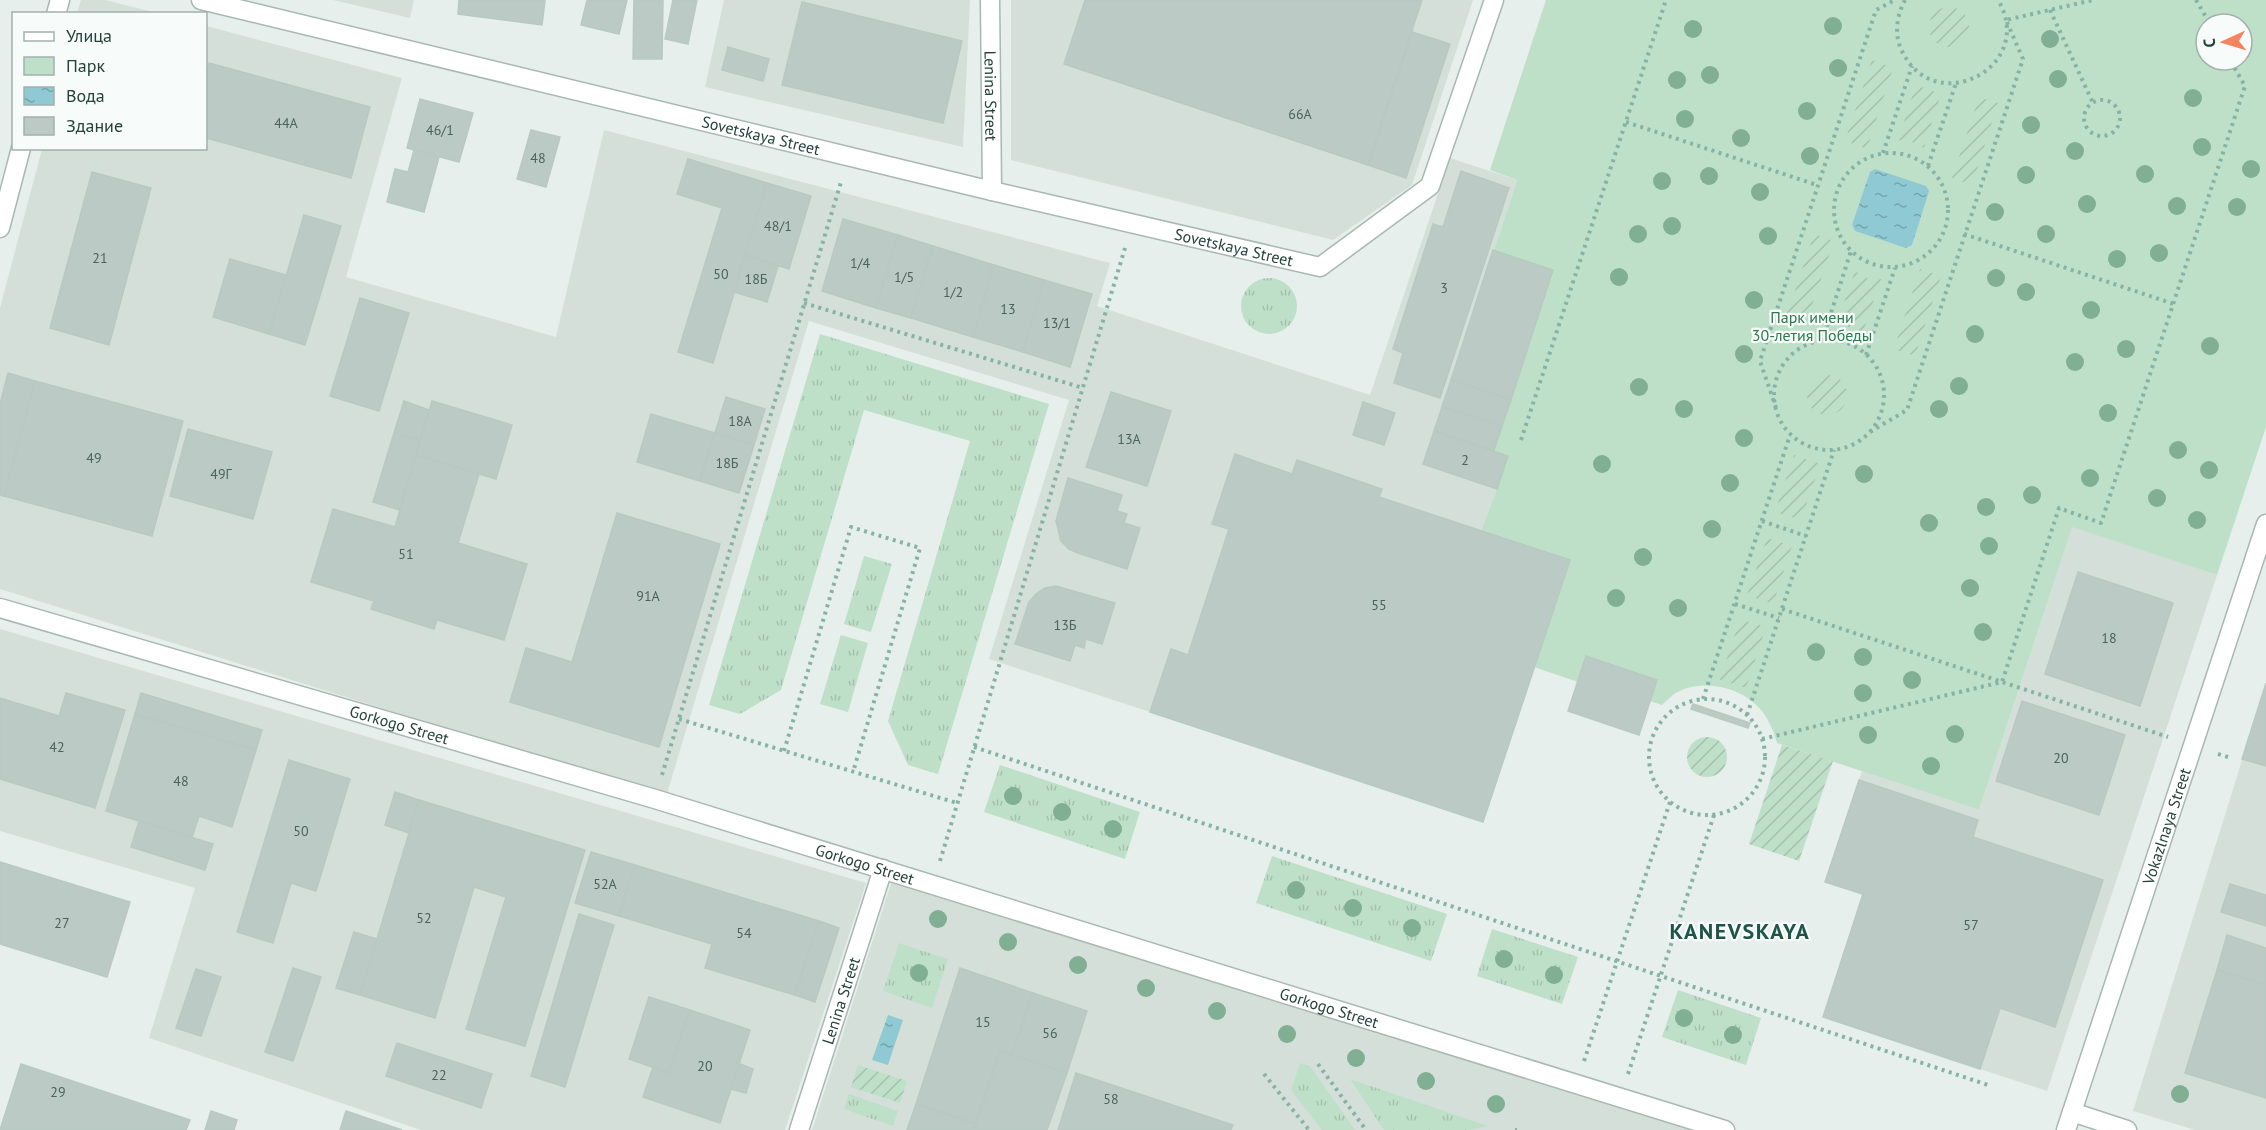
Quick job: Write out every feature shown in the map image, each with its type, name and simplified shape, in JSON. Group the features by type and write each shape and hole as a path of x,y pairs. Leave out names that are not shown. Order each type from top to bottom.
{"street":[{"name":"Sovetskaya Street","path":"201,0 992,191 1320,267 1430,186 1494,0"},
{"name":"Lenina Street","path":"990,0 992,191"},
{"path":"0,228 20,150"},
{"name":"Vokazlnaya Street","path":"2066,1130 2266,524"},
{"name":"Gorkogo Street","path":"0,608 655,799 1725,1130"},
{"name":"Lenina Street","path":"800,1130 883,869"},
{"path":"2072,1112 2127,1130"}],"path":[{"path":"1521,440 1666,0"},
{"path":"1894,0 1876,10 1760,361 1781,423 1790,434 1811,447 1834,450 1850,447 1907,410 2023,59 1998,0"},
{"path":"1905,0 1898,15 1899,43 1912,66 1932,80 1956,83 1977,77 1995,63 2003,50 2006,20"},
{"path":"2006,20 2093,0"},
{"path":"2050,10 2093,103"},
{"path":"1883,153 1912,66"},
{"path":"2002,682 2059,508 2102,523 2245,86 2237,72"},
{"path":"1928,166 1956,83"},
{"path":"2104,100 2115,105 2119,110 2118,127 2109,135 2097,136 2088,129 2084,118 2088,107 2093,103 2104,100"},
{"path":"1626,122 1817,185"},
{"path":"1883,153 1899,153 1915,158 1928,166 1937,176 1946,195 1949,214 1940,241 1921,260 1908,266 1895,268 1871,264 1851,251 1841,239 1835,224 1836,192 1844,177 1854,166 1868,157 1883,153"},
{"path":"655,799 848,156"},
{"path":"939,864 1132,224"},
{"path":"1964,234 2174,304"},
{"path":"1822,341 1851,251"},
{"path":"1866,355 1895,268"},
{"path":"804,303 1083,388"},
{"path":"1776,408 1774,393 1777,378 1784,364 1794,353 1807,345 1822,341 1837,341 1852,345 1866,355 1879,374 1884,397 1881,413 1870,432"},
{"path":"1703,699 1790,434"},
{"path":"1747,715 1834,450"},
{"path":"1762,521 1806,536"},
{"path":"784,751 850,527 910,545 920,549 853,772"},
{"path":"1735,604 1779,618"},
{"path":"1782,609 2228,758"},
{"path":"1762,739 2002,682"},
{"path":"1703,699 1719,700 1747,715 1756,726 1762,739 1765,755 1763,773 1756,789 1745,802 1730,811 1714,815 1698,815 1670,802 1659,790 1652,777 1649,762 1650,747 1663,719 1688,702 1703,699"},
{"path":"679,719 957,803"},
{"path":"974,747 1988,1085"},
{"path":"1583,1061 1670,802"},
{"path":"1628,1075 1714,815"},
{"path":"1318,1064 1366,1130"},
{"path":"1264,1074 1309,1130"}],"shaded area":[{"path":"81,0 105,0 153,12 77,12"},
{"path":"333,0 414,0 410,18"},
{"path":"724,0 970,0 963,147 705,87"},
{"path":"1011,0 1473,0 1412,185 1333,240 1011,160"},
{"path":"207,26 402,78 346,277 556,337 604,130 1110,263 1097,306 1370,395 1450,158 1517,180 1423,464 1497,489 1481,531 1379,497 1382,488 1297,460 1292,474 1235,454 1229,529 1188,655 1171,649 1150,712 989,659 1069,400 809,321 666,797 0,589 0,308 42,150 207,150"},
{"path":"2072,526 2217,575 2047,1091 1823,1017 1862,895 1825,882 1862,771 1979,810"},
{"path":"0,629 866,883 785,1130 421,1130 149,1038 195,888 0,831"},
{"path":"2266,683 2266,1130 2195,1130 2133,1111"},
{"path":"896,868 1737,1130 812,1130"}],"green space":[{"name":"Парк имени 30-летия Победы","path":"1546,0 2266,0 2266,427 2217,575 2072,527 1979,810 1777,743 1760,709 1752,701 1732,690 1709,686 1686,688 1670,697 1662,705 1650,701 1657,680 1587,656 1578,682 1534,667 1481,531 1497,489 1423,464 1517,180 1490,170"},
{"path":"1949,7 1963,13 1969,27 1963,41 1949,47 1935,41 1929,27 1935,13"},
{"path":"1872,60 1893,68 1867,149 1845,141"},
{"path":"1916,85 1941,94 1924,148 1912,142 1898,140"},
{"path":"1979,97 1998,103 1972,185 1952,178"},
{"path":"1814,234 1834,241 1807,320 1787,314"},
{"path":"1920,269 1941,276 1915,356 1894,349"},
{"path":"1855,271 1867,278 1881,279 1863,332 1837,323"},
{"path":"1269,278 1280,280 1289,286 1295,295 1297,306 1295,317 1289,326 1280,332 1269,334 1258,332 1249,326 1243,317 1241,306 1243,295 1249,286 1258,280"},
{"path":"820,334 1049,404 938,774 908,765 888,721 970,441 864,410 781,690 740,714 709,705"},
{"path":"1827,375 1841,381 1847,395 1841,409 1827,415 1813,409 1807,395 1813,381"},
{"path":"1794,455 1820,464 1801,520 1775,512"},
{"path":"1767,538 1792,546 1773,604 1747,595"},
{"path":"864,556 892,564 871,632 844,624"},
{"path":"1740,619 1766,627 1746,688 1720,680"},
{"path":"841,635 868,643 848,712 820,704"},
{"path":"1707,737 1721,743 1727,757 1721,771 1707,777 1693,771 1687,757 1693,743"},
{"path":"1782,745 1833,761 1799,861 1749,844"},
{"path":"1000,765 1140,812 1125,859 984,812"},
{"path":"1272,856 1447,914 1431,961 1256,903"},
{"path":"1492,929 1578,957 1562,1004 1477,976"},
{"path":"899,943 948,959 932,1008 883,991"},
{"path":"1678,990 1761,1018 1746,1065 1662,1037"},
{"path":"1300,1063 1310,1066 1355,1130 1322,1130 1291,1090"},
{"path":"858,1065 907,1081 900,1103 851,1087"},
{"path":"1350,1079 1488,1126 1470,1130 1384,1130"},
{"path":"849,1094 898,1111 893,1126 844,1109"}],"water":[{"path":"1875,169 1926,186 1929,191 1912,245 1906,248 1855,231 1852,225 1870,172"},
{"path":"888,1015 903,1020 888,1065 872,1060"}],"building":[{"path":"459,0 545,0 542,25 458,14"},
{"path":"587,0 627,0 619,34 581,25"},
{"path":"634,0 663,0 662,59 633,59"},
{"path":"673,0 697,0 688,44 665,39"},
{"path":"1085,0 1422,0 1368,165 1064,64"},
{"path":"802,2 962,41 943,123 782,85"},
{"path":"1412,32 1450,44 1406,178 1368,165"},
{"path":"728,47 769,59 763,81 722,70"},
{"path":"209,63 370,107 351,178 207,138"},
{"path":"420,99 473,113 459,162 407,148"},
{"path":"531,130 560,137 546,187 517,179"},
{"path":"414,150 439,157 424,212 387,202 395,169 408,172"},
{"path":"688,159 767,183 713,363 678,352 722,208 677,194"},
{"path":"1461,171 1509,188 1440,398 1394,383 1403,353 1393,349 1433,224 1443,227"},
{"path":"92,172 151,188 109,345 50,328"},
{"path":"767,183 811,196 789,269 745,255"},
{"path":"304,215 341,226 305,345 269,334"},
{"path":"843,219 898,235 876,308 822,291"},
{"path":"898,235 933,246 911,318 876,308"},
{"path":"933,246 994,265 973,337 911,318"},
{"path":"1493,250 1553,270 1511,400 1451,380"},
{"path":"745,255 778,266 767,302 734,292"},
{"path":"230,259 286,275 269,334 213,317"},
{"path":"994,265 1044,280 1023,352 973,337"},
{"path":"1044,280 1092,294 1070,367 1023,352"},
{"path":"360,298 409,313 379,411 330,396"},
{"path":"8,373 35,381 4,496 0,495 0,404"},
{"path":"1451,380 1511,400 1502,426 1442,407"},
{"path":"35,381 183,421 152,536 4,496"},
{"path":"1111,392 1171,411 1147,486 1086,467"},
{"path":"726,397 765,409 754,445 715,433"},
{"path":"404,401 429,410 420,440 394,433"},
{"path":"432,401 512,425 496,479 416,455"},
{"path":"1363,402 1395,413 1384,445 1353,435"},
{"path":"1442,407 1502,426 1494,451 1434,431"},
{"path":"651,414 715,433 700,481 637,462"},
{"path":"188,429 272,452 253,519 170,496"},
{"path":"1434,431 1508,456 1497,489 1423,464"},
{"path":"394,433 420,440 400,510 373,502"},
{"path":"715,433 754,445 739,493 700,481"},
{"path":"1235,454 1292,474 1297,460 1382,489 1379,497 1570,560 1483,822 1150,712 1171,649 1188,655 1229,529 1212,524"},
{"path":"416,455 479,474 458,543 527,564 504,640 437,620 434,629 371,609 374,601 311,582 333,509 395,527"},
{"path":"1068,478 1122,495 1117,511 1127,514 1124,523 1140,528 1127,569 1078,553 1069,549 1061,541 1056,521"},
{"path":"617,513 720,544 659,747 510,702 526,648 572,662"},
{"path":"2078,572 2173,603 2140,706 2045,674"},
{"path":"1056,586 1115,603 1102,644 1086,639 1084,648 1075,645 1070,661 1015,644 1029,602 1045,588"},
{"path":"1586,656 1657,680 1639,735 1568,711"},
{"path":"2266,683 2266,766 2242,759"},
{"path":"66,693 125,710 95,808 0,779 0,698 59,716"},
{"path":"141,693 262,730 256,750 135,714"},
{"path":"2022,701 2125,735 2099,815 1996,781"},
{"path":"1693,704 1750,723 1748,728 1691,709"},
{"path":"135,714 256,750 232,827 199,816 192,837 106,811"},
{"path":"289,760 350,779 316,891 291,883 273,943 237,932"},
{"path":"1859,780 1978,820 1973,837 2103,880 2055,1027 2000,1008 1980,1069 1823,1017 1863,894 1825,882"},
{"path":"395,792 419,800 409,833 385,825"},
{"path":"419,800 585,850 525,1046 466,1029 506,897 474,887 435,1018 360,995"},
{"path":"139,821 213,844 205,870 131,847"},
{"path":"591,852 635,865 619,916 575,903"},
{"path":"0,862 130,902 107,977 0,944"},
{"path":"635,865 819,921 795,995 705,968 712,944 619,916"},
{"path":"2230,884 2266,895 2266,926 2221,912"},
{"path":"579,914 614,925 565,1087 531,1076"},
{"path":"819,921 839,928 815,1002 795,995"},
{"path":"354,932 377,939 360,995 336,988"},
{"path":"2227,935 2266,948 2266,985 2217,970"},
{"path":"293,968 321,977 293,1061 265,1052"},
{"path":"960,968 1033,993 1012,1055 1000,1051 976,1124 916,1104"},
{"path":"196,969 221,977 201,1036 176,1028"},
{"path":"2217,970 2266,985 2266,1098 2185,1073"},
{"path":"1033,993 1087,1011 1067,1073 1012,1055"},
{"path":"649,997 690,1010 669,1073 629,1059"},
{"path":"690,1010 750,1030 720,1123 643,1097 653,1067 669,1073"},
{"path":"397,1043 492,1074 481,1108 386,1076"},
{"path":"1000,1051 1067,1073 1047,1130 974,1130"},
{"path":"21,1064 190,1120 186,1130 0,1130"},
{"path":"740,1064 753,1069 746,1093 731,1089"},
{"path":"1076,1073 1233,1125 1231,1130 1058,1130"},
{"path":"916,1104 976,1124 974,1130 907,1130"},
{"path":"211,1111 237,1120 234,1130 205,1130"},
{"path":"346,1111 402,1130 340,1130"}],"district":[{"name":"KANEVSKAYA","path":"1740,931"}]}
